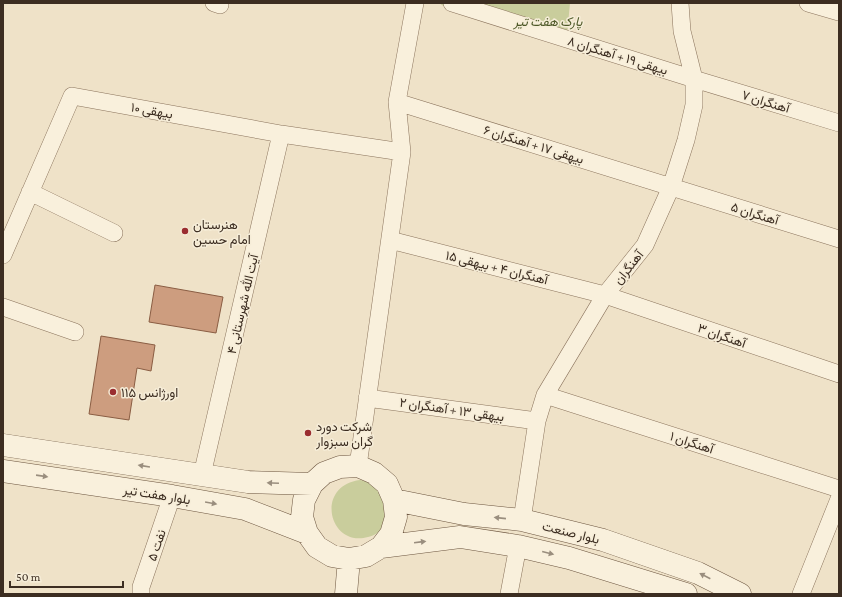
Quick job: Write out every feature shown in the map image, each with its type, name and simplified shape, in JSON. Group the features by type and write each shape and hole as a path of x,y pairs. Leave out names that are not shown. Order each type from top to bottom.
{"main road":[{"name":"بلوار هفت تیر","path":"3,444 248,482 312,484"},
{"path":"340,466 358,466 374,473 387,484 394,500 396,517 391,534 381,547 366,556 349,560 332,556 317,547 307,533 302,517 304,500 312,484 324,473 340,466"},
{"name":"بلوار هفت تیر","path":"3,470 172,496 245,509 307,533"},
{"name":"بلوار صنعت","path":"394,500 464,514 522,520 603,540 698,573 740,594"},
{"name":"بلوار صنعت","path":"381,547 460,537 518,546 569,558 686,594"},
{"path":"346,594 349,560"}],"street":[{"path":"358,466 402,152 397,102 415,3"},
{"name":"بیهقی ۱۹ + آهنگران ۸","path":"452,3 694,79"},
{"name":"آهنگران","path":"522,520 537,420 545,394 605,295 645,246 671,187 686,140 694,105 694,79 682,31 680,3"},
{"path":"808,3 839,12"},
{"name":"آهنگران ۷","path":"694,79 839,123"},
{"name":"بیهقی ۱۰","path":"3,255 72,96 281,134 402,152"},
{"name":"بیهقی ۱۷ + آهنگران ۶","path":"397,102 671,187"},
{"name":"آیت الله شهرستانی ۴","path":"202,475 281,134"},
{"name":"آهنگران ۵","path":"671,187 839,239"},
{"path":"30,192 114,234"},
{"name":"آهنگران ۴ + بیهقی ۱۵","path":"390,240 605,295"},
{"name":"آهنگران ۳","path":"605,295 839,374"},
{"path":"3,307 75,332"},
{"name":"آهنگران ۱","path":"545,394 839,489"},
{"name":"بیهقی ۱۳ + آهنگران ۲","path":"367,398 537,420"},
{"name":"نفت ۵","path":"141,594 141,587 172,496"},
{"path":"801,594 839,499"},
{"path":"508,594 518,546"}],"green space":[{"name":"پارک هفت تیر","path":"439,3 570,3 566,46 448,9"},
{"path":"360,480 367,481 388,500 384,525 381,531 368,537 355,538 344,534 336,525 332,515 332,504 336,493 346,485"}],"building":[{"path":"155,285 223,297 216,333 149,322"},
{"name":"اورژانس ۱۱۵","path":"101,336 155,345 151,371 137,368 129,420 89,414"}],"place":[{"name":"هنرستان امام حسین","path":"185,231"},
{"name":"اورژانس ۱۱۵","path":"113,392"},
{"name":"شرکت دورد گران سبزوار","path":"308,433"}]}
